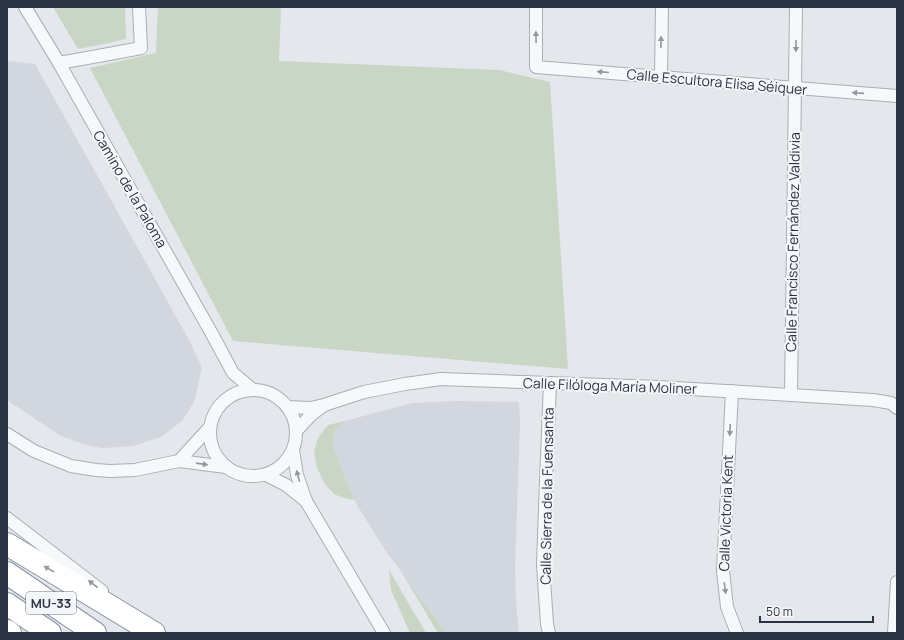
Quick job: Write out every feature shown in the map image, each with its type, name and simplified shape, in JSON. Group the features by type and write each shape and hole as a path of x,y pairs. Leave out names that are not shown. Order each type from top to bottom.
{"highway":[{"path":"7,544 156,633"},
{"name":"MU-33","path":"7,573 95,633"},
{"name":"MU-33","path":"7,604 50,633"}],"street":[{"name":"Camino de la Paloma","path":"25,7 59,63 233,373 252,389"},
{"path":"59,63 141,48 139,7"},
{"name":"Calle Escultora Elisa Séiquer","path":"536,7 536,67 897,96"},
{"path":"661,77 662,7"},
{"name":"Calle Francisco Fernández Valdivia","path":"791,395 796,7"},
{"name":"Camino de la Paloma","path":"233,373 234,393"},
{"name":"Calle Filóloga María Moliner","path":"287,407 310,408 364,392 441,379 732,391 873,400 891,403 897,408"},
{"name":"Calle Sierra de la Fuensanta","path":"549,633 547,624 543,565 550,383"},
{"path":"252,389 269,392 284,401 293,415 297,430 295,444 289,458 279,468 266,474 252,476 238,474 226,467 216,456 210,442 210,427 214,413 223,401 234,393 252,389"},
{"name":"Calle Victoria Kent","path":"732,391 722,571 727,607 737,633"},
{"name":"Calle Filóloga María Moliner","path":"297,430 311,415 324,405"},
{"path":"178,461 210,427"},
{"path":"7,434 34,452 71,466 96,470 136,470 178,461 226,467"},
{"path":"293,450 297,475 306,500 384,633"},
{"path":"266,474 286,485 306,500"},
{"path":"7,518 156,633"},
{"path":"894,633 897,582"}],"shaded area":[{"path":"7,61 35,64 189,340 202,368 194,402 182,421 161,437 133,446 103,448 89,446 61,436 7,400"},
{"path":"455,401 519,402 520,423 515,567 519,633 446,633 386,551 354,500 333,446 335,430 345,421 412,403"}],"green space":[{"path":"53,7 125,7 126,39 78,49"},
{"path":"158,7 281,7 279,61 499,70 550,82 568,369 233,341 90,68 156,53"},
{"path":"345,421 335,430 333,446 354,500 334,494 325,484 317,468 314,452 318,438 328,425"},
{"path":"389,570 426,633 410,633 391,590"},
{"path":"402,573 446,633 438,633"}]}
